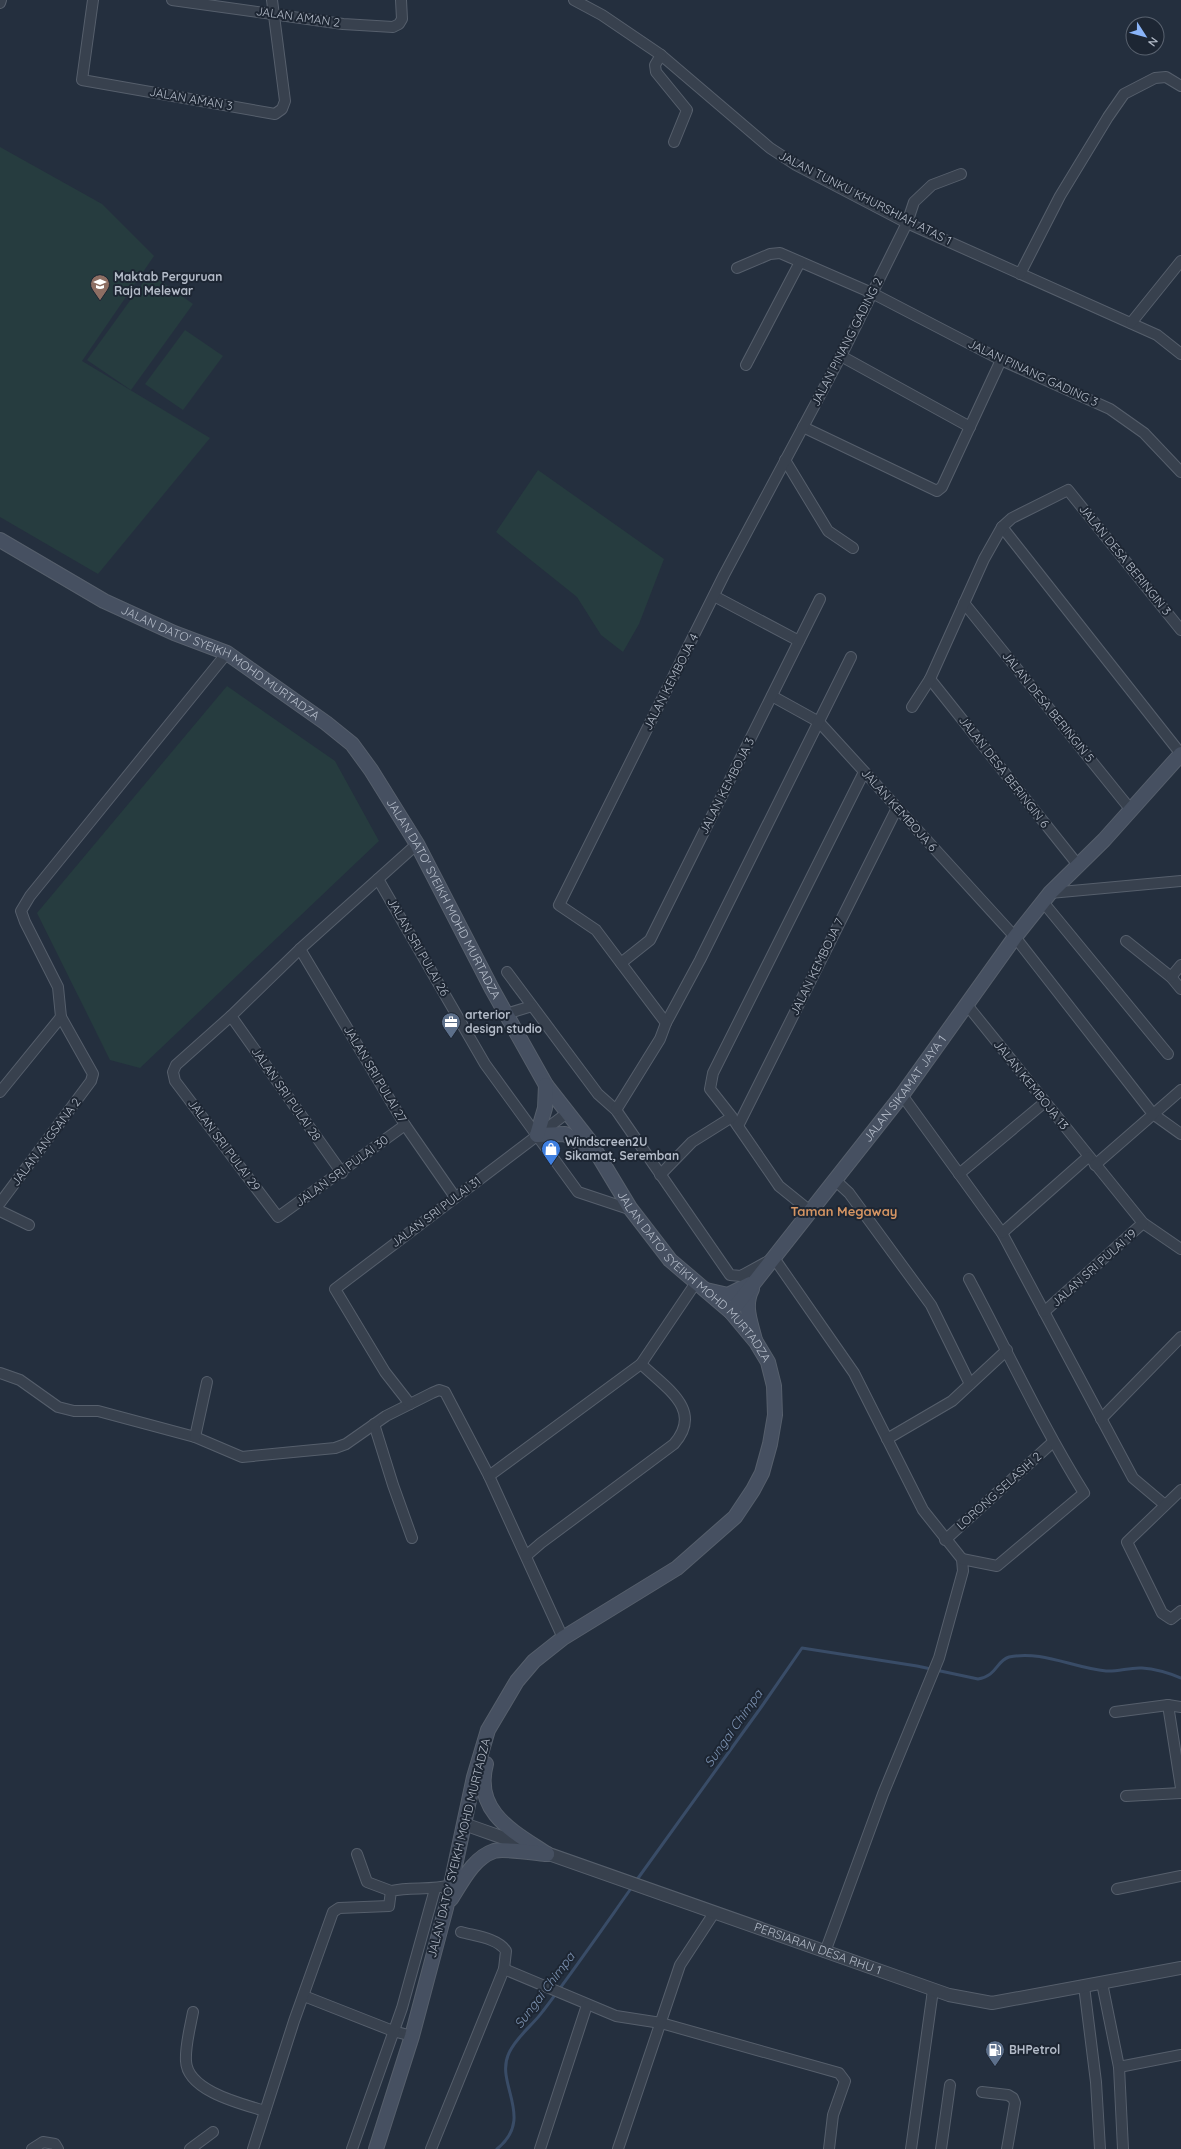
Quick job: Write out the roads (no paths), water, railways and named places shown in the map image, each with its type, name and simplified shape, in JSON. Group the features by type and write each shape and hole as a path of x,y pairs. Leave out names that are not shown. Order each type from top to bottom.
{"main road":[{"name":"JALAN DATO' SYEIKH MOHD MURTADZA","path":"0,540 104,601 174,633 227,653 326,723 352,744 372,770 417,844 506,1014 546,1085 598,1155 632,1210 670,1260 698,1286 730,1312 756,1342 768,1362 774,1386 775,1415 770,1444 762,1473 735,1517 677,1568 563,1638 534,1661 517,1680 488,1730 478,1764 446,1908 412,2036 376,2149"},
{"name":"JALAN SIKAMAT JAYA 1","path":"730,1312 804,1221 810,1211 902,1095 1015,937 1046,898 1131,810 1181,754"},
{"path":"546,1085 545,1108 537,1135 565,1134 598,1155"},
{"path":"698,1286 728,1295 736,1292 758,1278"},
{"path":"756,1342 748,1315 748,1305 749,1295 758,1278"},
{"path":"517,1680 494,1735 483,1777 486,1799 497,1818 547,1854"},
{"path":"446,1908 469,1870 481,1858 495,1850 547,1854"}],"street":[{"name":"JALAN AMAN 3","path":"93,0 82,80 275,114 282,109 285,101 274,13"},
{"name":"JALAN AMAN 2","path":"172,0 274,13 343,24 393,27 399,24 402,19 401,0"},
{"path":"272,0 274,13"},
{"name":"JALAN TUNKU KHURSHIAH ATAS 1","path":"574,0 602,15 661,55 770,148 796,165 907,223 1157,335 1181,354"},
{"path":"661,55 655,65 656,72 687,110 674,142"},
{"path":"1020,274 1060,196 1108,117 1124,94 1155,78 1166,77 1181,86"},
{"name":"JALAN PINANG GADING 2","path":"785,460 841,356 872,294 907,223 914,202 932,185 961,174"},
{"name":"JALAN PINANG GADING 3","path":"737,268 775,253 780,253 872,294 1001,360 1110,409 1144,433 1181,472"},
{"path":"1131,323 1181,261"},
{"path":"746,365 800,262"},
{"path":"841,356 970,427"},
{"path":"803,427 933,490 940,490 1001,360"},
{"path":"785,460 828,531 853,548"},
{"name":"JALAN KEMBOJA 4","path":"621,963 596,930 559,905 714,596 785,460"},
{"name":"JALAN DESA BERINGIN 3","path":"1002,527 1019,514 1068,490 1181,630"},
{"path":"912,707 930,679 984,559 1002,527 1181,754"},
{"path":"714,596 800,641"},
{"name":"JALAN KEMBOJA 3","path":"621,963 650,940 820,599"},
{"name":"JALAN DESA BERINGIN 5","path":"964,603 1131,810"},
{"path":"0,1092 61,1017 58,987 25,922 21,911 30,896 227,653"},
{"path":"616,1110 660,1038 666,1023 700,960 851,657"},
{"name":"JALAN DESA BERINGIN 6","path":"930,679 1078,865"},
{"name":"JALAN KEMBOJA 6","path":"772,696 819,722 1015,937 1153,1114 1181,1134"},
{"path":"810,1211 779,1186 732,1117 710,1088 713,1073 864,772"},
{"name":"JALAN KEMBOJA 7","path":"738,1126 897,808"},
{"path":"231,1016 300,949 417,844"},
{"path":"1046,898 1177,881 1181,873"},
{"name":"JALAN SRI PULAI 26","path":"378,879 485,1064 578,1192 632,1210"},
{"path":"1046,898 1168,1054"},
{"path":"1126,942 1171,977 1181,989"},
{"name":"JALAN SRI PULAI 27","path":"300,949 405,1125 455,1197"},
{"path":"621,963 666,1023"},
{"path":"1171,977 1181,964"},
{"path":"507,972 598,1094 616,1110 730,1275 741,1276 774,1258 854,1373 923,1510 945,1540 962,1559 997,1566 1084,1493 1053,1442 1007,1350 969,1279"},
{"name":"JALAN KEMBOJA 13","path":"967,1005 1143,1223 1181,1249"},
{"path":"506,1014 532,1006"},
{"name":"JALAN SRI PULAI 29","path":"231,1016 176,1065 173,1072 175,1081 278,1217"},
{"name":"JALAN SRI PULAI 28","path":"231,1016 342,1173"},
{"name":"JALAN ANGSANA 2","path":"0,1203 91,1081 93,1074 61,1017"},
{"path":"1002,1233 1153,1114 1181,1090"},
{"path":"902,1095 1002,1233 1133,1478 1165,1505"},
{"path":"959,1174 1044,1102"},
{"name":"JALAN SRI PULAI 31","path":"410,1404 385,1372 335,1289 567,1113"},
{"path":"660,1175 692,1142 732,1117"},
{"name":"JALAN SRI PULAI 30","path":"278,1217 342,1173 405,1125"},
{"path":"835,1180 849,1193 931,1305 970,1384"},
{"path":"0,1211 28,1225"},
{"name":"JALAN SRI PULAI 19","path":"1044,1312 1143,1223"},
{"path":"489,1476 641,1364 698,1286"},
{"path":"1101,1419 1181,1337"},
{"path":"887,1438 952,1401 1007,1350"},
{"path":"526,1556 541,1543 674,1444 682,1435 686,1424 686,1413 679,1401 641,1364"},
{"path":"0,1373 20,1380 58,1407 74,1411 98,1411 195,1437 242,1457 335,1448 346,1444 374,1424 410,1404 439,1390 445,1392 489,1476 563,1638"},
{"path":"195,1437 207,1382"},
{"path":"374,1424 393,1485 412,1538"},
{"name":"LORONG SELASIH 2","path":"945,1540 1053,1442"},
{"path":"1181,1490 1127,1542 1162,1613 1171,1619 1181,1611"},
{"path":"825,1952 883,1794 939,1658 960,1586 963,1571 962,1559"},
{"path":"1168,1705 1181,1788"},
{"path":"1115,1712 1168,1705 1181,1707"},
{"path":"1126,1796 1181,1793"},
{"name":"PERSIARAN DESA RHU 1","path":"464,1824 615,1879 948,1995 992,2003 1181,1968"},
{"path":"357,1854 367,1882 391,1892 403,1888 435,1889 451,1885"},
{"path":"1117,1889 1181,1876"},
{"path":"352,2149 402,2008 435,1889"},
{"path":"253,2149 294,2021 333,1912 339,1908 389,1906 391,1892"},
{"path":"618,2149 680,1966 714,1913"},
{"path":"431,2149 504,1969 506,1951 503,1946 496,1942 461,1932"},
{"path":"504,1969 562,1995 616,2016 661,2023 839,2073 845,2081 833,2115 829,2149"},
{"path":"1102,1983 1119,2067 1123,2149"},
{"path":"1084,1986 1096,2082 1100,2149"},
{"path":"911,2149 933,1990"},
{"path":"304,1996 393,2031 412,2036"},
{"path":"540,2149 587,2005"},
{"path":"193,2012 186,2062 196,2083 223,2098 265,2111"},
{"path":"1119,2067 1181,2055"},
{"path":"940,2149 950,2085"},
{"path":"982,2092 1008,2095 1013,2098 1015,2104 1007,2149"},
{"path":"190,2149 213,2132"},
{"path":"32,2149 43,2142 55,2144 58,2149"}],"waterway":[{"name":"Sungai Chimpa","path":"636,1881 802,1648 917,1666 978,1679 989,1675 1005,1659 1021,1655 1045,1658 1106,1671 1138,1668 1147,1669 1172,1674 1181,1678"},
{"name":"Sungai Chimpa","path":"497,2149 508,2137 513,2125 514,2113 506,2077 506,2065 512,2047 555,1996 632,1887"}],"place":[{"name":"Maktab Perguruan Raja Melewar","path":"100,301"},
{"name":"arterior design studio","path":"451,1039"},
{"name":"Windscreen2U Sikamat, Seremban","path":"551,1166"},
{"name":"BHPetrol","path":"995,2067"}],"district":[{"name":"Taman Megaway","path":"844,1211"}]}
